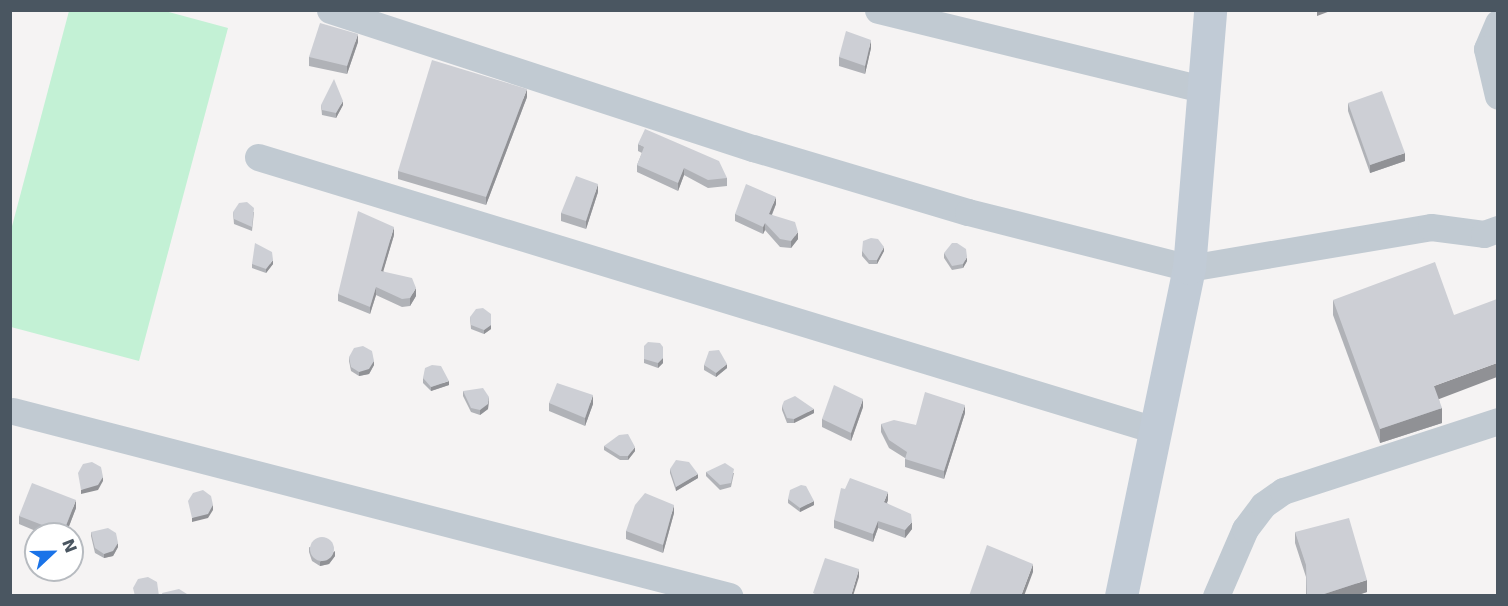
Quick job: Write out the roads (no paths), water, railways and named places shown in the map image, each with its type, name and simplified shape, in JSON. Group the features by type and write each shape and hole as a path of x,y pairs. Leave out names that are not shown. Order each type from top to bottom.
{"street":[{"path":"330,10 946,206 1189,268 1431,227 1484,234 1497,229"},
{"path":"878,10 1201,89"},
{"path":"1121,596 1189,268 1201,89 1210,10"},
{"path":"1497,23 1488,49 1497,96"},
{"path":"258,157 1155,430"},
{"path":"13,411 729,596"},
{"path":"1215,596 1245,529 1263,505 1283,491 1497,421"}]}
